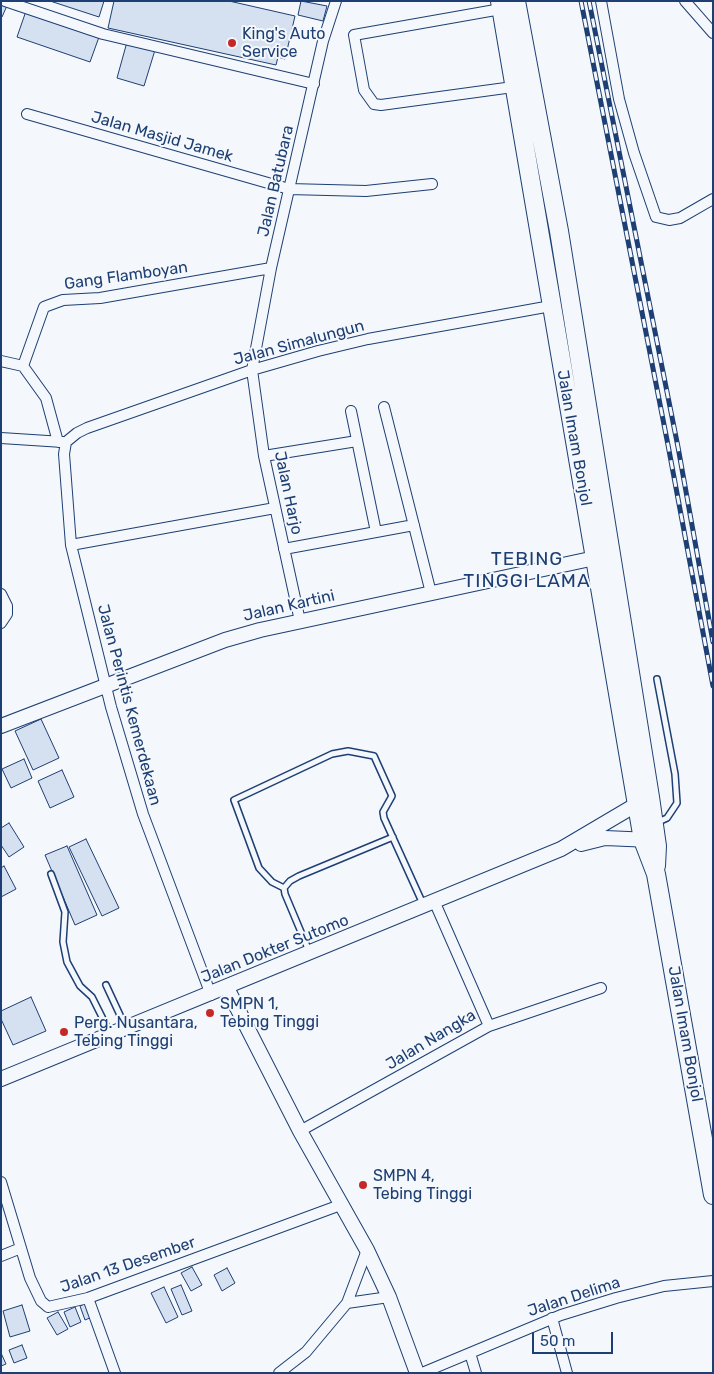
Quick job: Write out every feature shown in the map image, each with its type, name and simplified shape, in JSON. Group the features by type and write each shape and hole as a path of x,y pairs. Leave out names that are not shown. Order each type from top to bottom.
{"highway":[{"name":"Jalan Imam Bonjol","path":"505,4 513,87 551,306 603,557"},
{"name":"Jalan Imam Bonjol","path":"505,4 559,231 603,557 643,800 651,835 656,874 713,1195"}],"street":[{"path":"5,1 103,34 314,84"},
{"name":"Jalan Batubara","path":"252,370 271,268 323,41 336,1"},
{"path":"601,1 619,99 634,153 656,217 669,220 680,218 713,199"},
{"path":"685,1 713,32"},
{"path":"505,4 354,35 364,90 374,104 381,105 513,87"},
{"name":"Jalan Masjid Jamek","path":"27,114 289,189 366,191 432,184"},
{"name":"Gang Flamboyan","path":"23,366 44,307 52,302 100,298 271,268"},
{"name":"Jalan Simalungun","path":"62,442 86,428 252,370 368,339 551,306"},
{"path":"1,361 23,366 46,398 62,442 1,438"},
{"name":"Jalan Harjo","path":"252,370 264,456 300,621"},
{"path":"384,407 431,593"},
{"path":"351,411 376,532"},
{"name":"Jalan Perintis Kemerdekaan","path":"62,442 71,545 106,684 143,814 211,995"},
{"path":"264,456 357,442"},
{"path":"71,545 276,508"},
{"path":"284,549 414,525"},
{"name":"Jalan Kartini","path":"1,726 106,684 225,640 300,621 603,557"},
{"path":"1,594 7,606 7,614 1,623"},
{"name":"Jalan Dokter Sutomo","path":"1,1079 211,995 561,849 643,800"},
{"name":"Jalan Dokter Sutomo","path":"561,849 605,838 651,835"},
{"name":"Jalan Nangka","path":"300,1131 489,1026 430,905"},
{"path":"227,988 300,1131 368,1250 389,1297 417,1373"},
{"path":"489,1026 601,988"},
{"name":"Jalan 13 Desember","path":"1,1182 30,1278 41,1301 48,1306 88,1298 343,1204"},
{"path":"1,1256 21,1248"},
{"path":"279,1373 306,1352 347,1303 368,1250"},
{"name":"Jalan Delima","path":"422,1373 552,1318 616,1298 664,1286 713,1281"},
{"path":"347,1303 389,1297"},
{"path":"88,1298 115,1373"},
{"path":"552,1318 567,1373"},
{"path":"470,1353 476,1373"}],"lane":[{"path":"651,835 667,818 677,803 675,774 657,679"},
{"path":"284,888 272,882 259,868 234,800 332,754 348,751 374,756 392,796 383,812 393,836 430,905"},
{"path":"310,954 284,894 284,888 290,881 300,876 393,836"},
{"path":"51,874 65,912 63,942 67,962 80,986 92,997 111,1036"},
{"path":"106,985 127,1029"}],"building":[{"path":"1,1 9,1 2,17 1,17"},
{"path":"50,1 104,1 99,17"},
{"name":"King's Auto Service","path":"114,1 229,1 295,16 285,59 278,57 276,65 108,28"},
{"path":"301,1 327,6 323,21 298,15"},
{"path":"26,11 99,37 90,62 17,37"},
{"path":"127,42 155,50 144,86 117,78"},
{"path":"41,719 59,758 33,770 15,731"},
{"path":"24,759 32,778 11,788 2,769"},
{"path":"62,770 74,797 50,808 38,781"},
{"path":"9,823 24,847 9,857 1,845 1,828"},
{"path":"86,839 119,908 102,916 69,847"},
{"path":"67,846 97,915 75,925 45,855"},
{"path":"4,866 16,889 1,897 1,868"},
{"path":"31,997 46,1031 13,1045 1,1019 1,1011"},
{"path":"192,1267 202,1285 191,1291 181,1273"},
{"path":"227,1268 235,1283 222,1291 214,1275"},
{"path":"181,1285 192,1311 182,1315 171,1289"},
{"path":"164,1287 178,1317 166,1323 151,1293"},
{"path":"87,1303 92,1317 85,1320 80,1306"},
{"path":"22,1305 30,1331 10,1337 3,1311"},
{"path":"75,1307 81,1322 70,1327 64,1312"},
{"path":"58,1312 68,1329 57,1335 47,1318"},
{"path":"22,1345 27,1358 14,1363 9,1350"},
{"path":"1,1353 6,1364 1,1366"}],"railway":[{"path":"581,1 713,686"},
{"path":"589,1 678,447 713,642"}],"place":[{"name":"King's Auto Service","path":"232,43"},
{"name":"SMPN 1, Tebing Tinggi","path":"210,1013"},
{"name":"Perg. Nusantara, Tebing Tinggi","path":"64,1032"},
{"name":"SMPN 4, Tebing Tinggi","path":"363,1185"}],"district":[{"name":"TEBING TINGGI LAMA","path":"527,571"}]}
